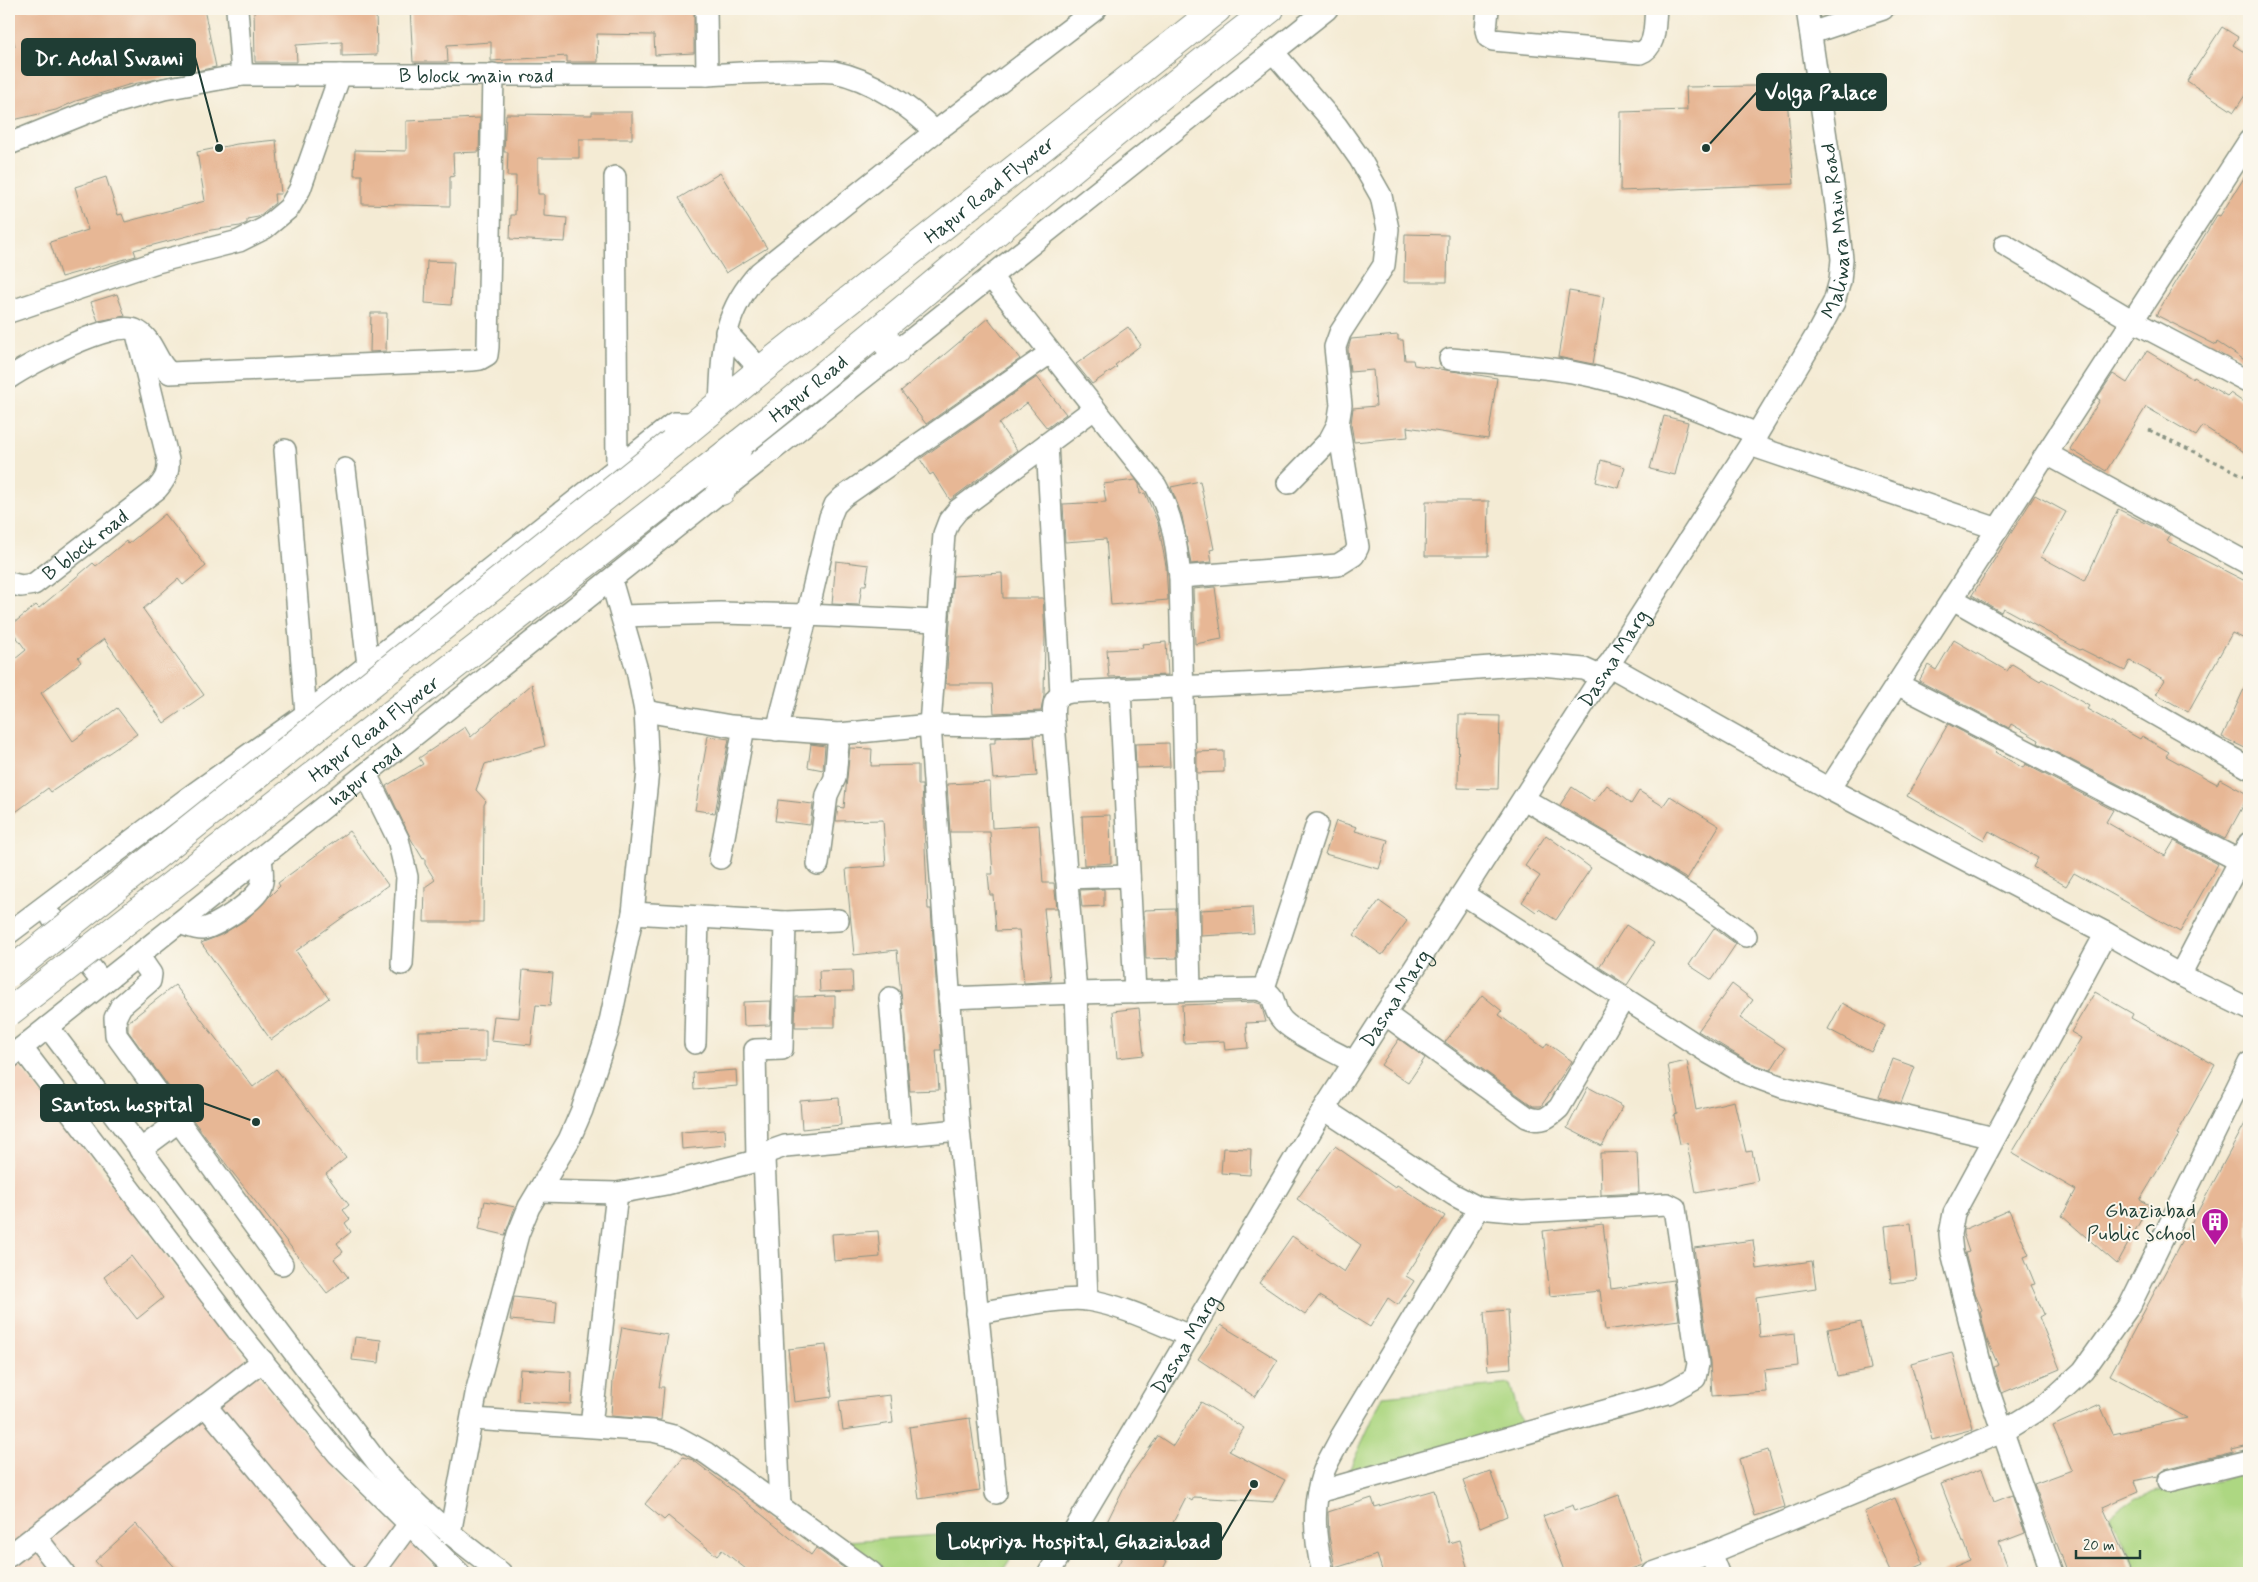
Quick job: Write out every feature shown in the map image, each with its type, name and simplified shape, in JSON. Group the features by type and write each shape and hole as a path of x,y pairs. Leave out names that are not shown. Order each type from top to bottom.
{"main road":[{"name":"Hapur Road Flyover","path":"9,973 698,423 761,370 1218,9"},
{"name":"Hapur Road Flyover","path":"886,342 914,301 1187,73 1270,9"},
{"name":"Hapur Road","path":"739,444 886,342"},
{"name":"Hapur Road Flyover","path":"9,1012 739,444"},
{"path":"721,491 739,444"}],"street":[{"path":"237,9 242,74"},
{"path":"706,9 707,75"},
{"path":"720,404 726,332 736,304 746,287 760,272 934,132 1096,9"},
{"name":"hapur road","path":"16,1053 721,491 886,342 991,277 1327,9"},
{"path":"1488,9 1486,30 1488,37 1493,40 1640,53 1647,50 1652,44 1656,9"},
{"name":"Maliwara Main Road","path":"1754,440 1817,334 1834,302 1840,281 1842,260 1836,205 1807,9"},
{"path":"1811,33 1881,9"},
{"path":"1273,52 1336,125 1360,159 1381,196 1388,229 1384,265 1340,333 1335,348 1341,405 1338,424 1329,442 1288,483"},
{"name":"B block main road","path":"9,144 101,107 164,89 242,74 707,75 765,71 833,72 858,79 892,98 918,115 934,132"},
{"path":"11,370 96,334 122,327 136,330 152,346 162,368 170,374 472,360 480,359 487,355 493,74"},
{"path":"9,312 157,262 239,241 265,228 289,208 300,190 340,75"},
{"path":"1829,789 2249,141"},
{"path":"615,177 617,470"},
{"path":"2005,245 2133,321 2249,382"},
{"path":"991,277 1156,486 1167,506 1175,535 1180,577 1190,990"},
{"name":"B block road","path":"9,583 21,586 34,584 157,489 165,480 169,469 168,460 136,330"},
{"path":"726,332 761,370"},
{"path":"776,730 807,615 830,517 835,505 843,497 1050,353"},
{"path":"1450,358 1571,372 1608,380 1682,403 1754,440 1998,529"},
{"path":"996,1493 959,1130 930,725 944,534 949,521 958,510 1094,409"},
{"path":"9,933 188,798 306,714 617,470 674,423 698,423"},
{"path":"1180,577 1338,565 1354,555 1358,547 1338,424"},
{"name":"Dasna Marg","path":"1049,1573 1353,1062 1754,440"},
{"path":"1047,444 1061,694"},
{"path":"285,450 306,714"},
{"path":"2047,454 2249,564"},
{"path":"345,469 368,665"},
{"path":"450,1534 478,1389 518,1234 529,1207 569,1140 582,1110 608,1031 633,913 648,771 645,711 637,670 611,580"},
{"path":"1952,599 2249,768"},
{"path":"622,616 720,613 937,621"},
{"path":"1086,1300 1076,993 1053,708 1056,699 1061,694 1120,689 1182,688 1531,664 1605,671 2106,933 2180,975 2249,1009"},
{"path":"1897,684 2245,852 2180,975"},
{"path":"1120,689 1135,992"},
{"path":"645,711 744,727 839,734 930,725 987,726 1054,723"},
{"path":"720,858 744,727"},
{"path":"818,864 827,795 835,778 839,734"},
{"path":"366,774 398,839 407,877 402,964"},
{"path":"1524,799 1690,897 1723,918 1746,936"},
{"path":"1263,991 1317,824"},
{"path":"1066,878 1129,876"},
{"path":"1463,894 1744,1073 1782,1088 1994,1138"},
{"path":"43,907 103,983"},
{"path":"633,913 786,922 838,920"},
{"path":"696,1043 698,917"},
{"path":"780,1506 754,1050 782,1049 786,922"},
{"path":"2052,1573 1984,1378 1952,1252 1950,1234 1954,1213 2106,933"},
{"path":"138,955 150,974 150,981 122,1006 115,1018 116,1035 282,1264"},
{"path":"949,998 1190,990 1263,991 1268,992 1272,996 1276,1012 1289,1026 1353,1062"},
{"path":"890,998 901,1135"},
{"path":"1385,1014 1528,1117 1537,1121 1548,1118 1558,1108 1624,998"},
{"path":"48,1027 401,1490 450,1534 501,1573"},
{"path":"16,1053 338,1454 459,1573"},
{"path":"1653,1573 1710,1553 2002,1432 2047,1404 2083,1371 2130,1305 2249,1063"},
{"path":"1318,1492 1668,1393 1695,1378 1698,1364 1674,1208 1667,1204 1522,1212 1479,1208 1454,1195 1324,1109"},
{"path":"140,1150 179,1121"},
{"path":"539,1191 617,1194 676,1182 760,1160 768,1152 785,1146 959,1130"},
{"path":"591,1426 617,1194"},
{"path":"1323,1573 1318,1554 1314,1516 1322,1475 1341,1437 1479,1208"},
{"path":"977,1313 1067,1300 1086,1300 1110,1305 1190,1336"},
{"path":"9,1556 263,1361"},
{"path":"205,1405 344,1573"},
{"path":"473,1419 653,1431 678,1437 706,1453 872,1573"},
{"path":"2168,1481 2249,1461"},
{"path":"373,1573 409,1524"},
{"path":"35,1536 64,1573"},
{"path":"1710,1553 1718,1573"}],"path":[{"path":"2149,430 2249,478"}],"shaded area":[{"path":"17,1063 297,1426 440,1573 9,1573 9,1069"}],"green space":[{"path":"1510,1384 1522,1425 1347,1475 1383,1396"},
{"path":"2249,1473 2249,1573 2138,1573 2110,1515 2136,1497"},
{"path":"1030,1529 1001,1573 889,1573 848,1541"}],"building":[{"path":"9,9 204,9 216,67 128,85 76,101 56,110 9,121 9,47 15,46 9,25"},
{"path":"254,9 376,9 377,55 342,56 342,42 296,45 297,62 255,62"},
{"path":"410,9 694,9 694,53 655,55 654,35 597,34 598,62 567,62 567,56 491,61 491,42 447,45 448,62 413,62"},
{"path":"2222,27 2238,37 2233,45 2249,55 2249,89 2234,112 2187,81"},
{"path":"1756,86 1757,100 1787,98 1794,184 1620,191 1621,112 1687,110 1686,87"},
{"path":"592,112 632,112 632,139 579,139 579,158 538,158 538,194 544,194 544,216 567,218 565,242 510,239 511,215 515,215 516,176 507,176 508,152 504,152 506,114 592,115"},
{"path":"480,118 479,152 453,153 454,176 450,177 450,206 362,204 362,175 354,175 355,150 406,151 406,121"},
{"path":"276,140 281,194 274,194 275,203 258,217 247,219 247,223 240,226 211,230 134,250 136,256 61,277 50,242 88,230 75,187 106,177 118,215 122,214 125,222 205,201 197,152 237,144"},
{"path":"2249,170 2249,363 2217,342 2216,345 2156,315 2217,215 2220,216"},
{"path":"720,173 767,248 726,273 679,198"},
{"path":"1405,234 1448,235 1447,282 1404,282"},
{"path":"427,261 454,262 451,305 425,303"},
{"path":"1569,291 1604,297 1593,364 1558,357"},
{"path":"117,294 125,316 98,321 91,302"},
{"path":"371,313 387,313 386,351 370,352"},
{"path":"988,318 1020,359 926,424 901,391"},
{"path":"1128,327 1141,345 1115,365 1117,367 1092,384 1076,364"},
{"path":"1398,335 1398,340 1403,340 1405,360 1413,360 1414,365 1497,378 1488,439 1407,427 1408,437 1354,442 1351,424 1353,408 1376,406 1373,370 1350,372 1348,349 1351,339"},
{"path":"2147,351 2193,379 2194,377 2227,396 2230,393 2249,406 2249,455 2203,426 2196,436 2146,407 2106,471 2070,449 2100,400 2097,398 2113,374 2127,383"},
{"path":"1037,377 1066,414 1047,428 1027,403 999,424 1017,450 950,500 933,473 930,475 920,459"},
{"path":"1664,416 1688,422 1675,475 1650,469"},
{"path":"1601,460 1625,467 1619,488 1596,482"},
{"path":"1136,480 1139,484 1140,494 1145,493 1158,523 1166,566 1168,600 1111,605 1106,539 1065,542 1063,504 1106,502 1103,484"},
{"path":"1200,481 1214,549 1210,550 1212,562 1191,564 1182,516 1171,487"},
{"path":"2035,495 2066,512 2041,557 2085,581 2118,509 2170,535 2167,541 2249,583 2249,641 2232,633 2188,712 2156,694 2165,680 2130,661 2125,671 2080,650 2003,608 2001,612 1972,595"},
{"path":"1426,501 1489,501 1488,556 1425,556"},
{"path":"165,514 206,566 183,585 178,579 143,609 204,695 164,723 104,639 78,658 81,662 41,693 73,741 117,708 137,734 51,792 48,788 9,817 9,664 26,650 9,627 36,605 39,608 93,563 96,566 126,541 128,544"},
{"path":"836,561 869,565 866,585 862,585 859,605 832,604"},
{"path":"1002,573 1003,598 1043,598 1045,635 1044,695 1041,711 994,713 992,684 946,684 953,576"},
{"path":"1215,587 1222,639 1195,644 1193,589"},
{"path":"1954,640 2007,671 2012,664 2040,681 2042,679 2089,706 2087,709 2140,739 2142,736 2169,752 2166,756 2217,784 2220,779 2249,795 2225,839 2038,743 2039,740 2011,724 2009,728 1919,681 1928,665 1936,670"},
{"path":"1166,642 1168,675 1109,677 1107,650 1143,648 1142,644"},
{"path":"2249,678 2249,750 2222,737"},
{"path":"532,684 545,746 485,764 476,790 486,801 484,805 483,922 424,922 425,887 435,880 425,864 425,858 423,859 411,839 386,786 423,764 419,758 465,727 471,737"},
{"path":"1459,715 1500,716 1498,789 1458,788"},
{"path":"1948,724 1997,750 1995,752 2023,768 2025,764 2113,810 2106,822 2165,856 2174,841 2218,864 2180,932 2074,873 2066,886 2033,867 2038,858 1989,831 1984,840 1907,796"},
{"path":"708,736 729,739 715,813 695,810"},
{"path":"1034,736 1037,776 993,779 990,743 995,743 995,738"},
{"path":"1169,743 1170,767 1136,768 1135,744"},
{"path":"811,744 825,746 823,770 808,767"},
{"path":"850,748 872,749 871,766 918,765 918,785 922,785 928,909 931,909 941,1050 936,1050 939,1090 910,1091 897,950 854,955 846,869 886,866 883,820 836,821 838,807 844,808"},
{"path":"1224,751 1224,772 1197,773 1197,752"},
{"path":"990,782 992,828 1039,825 1043,883 1054,883 1057,908 1044,908 1051,981 1024,983 1019,930 996,931 993,895 990,895 988,874 993,874 990,832 950,832 947,784"},
{"path":"1607,785 1631,804 1639,791 1663,806 1670,796 1719,826 1687,879 1560,805 1572,787 1594,802"},
{"path":"778,800 813,804 810,825 775,821"},
{"path":"1110,815 1111,863 1084,865 1082,816"},
{"path":"1336,821 1357,827 1355,831 1388,840 1379,869 1325,854"},
{"path":"349,831 388,885 296,951 329,998 271,1040 201,943 221,935 247,919 280,886 278,883"},
{"path":"1546,835 1591,868 1556,920 1539,909 1536,912 1522,902 1540,876 1525,866"},
{"path":"1104,889 1104,906 1082,907 1080,890"},
{"path":"1379,901 1407,921 1382,955 1354,935"},
{"path":"1252,907 1254,933 1201,936 1201,910"},
{"path":"1176,909 1177,958 1146,959 1144,910"},
{"path":"1626,925 1654,943 1627,985 1599,967"},
{"path":"1714,928 1736,944 1712,980 1689,965"},
{"path":"523,970 553,973 550,1006 536,1005 531,1045 491,1041 494,1016 519,1018"},
{"path":"852,970 853,991 820,992 819,971"},
{"path":"1732,984 1753,1000 1740,1018 1785,1048 1771,1070 1749,1062 1698,1031"},
{"path":"175,985 253,1087 276,1069 346,1158 326,1174 349,1205 343,1210 350,1219 345,1223 351,1232 337,1243 343,1252 334,1259 348,1277 327,1293 215,1150 128,1031 128,1022"},
{"path":"2095,992 2133,1014 2131,1018 2215,1065 2177,1134 2179,1135 2140,1200 2149,1205 2117,1264 2062,1216 2076,1190 2012,1153 2081,1038 2071,1032"},
{"path":"1482,995 1502,1011 1499,1015 1544,1048 1547,1043 1572,1061 1541,1106 1533,1106 1445,1042"},
{"path":"835,996 835,1027 795,1027 796,997"},
{"path":"771,1001 770,1025 744,1026 743,1002"},
{"path":"1254,1002 1261,1004 1266,1022 1246,1023 1248,1048 1225,1050 1224,1041 1184,1043 1182,1005"},
{"path":"1842,1003 1885,1026 1871,1052 1828,1029"},
{"path":"1139,1008 1144,1055 1117,1058 1113,1011"},
{"path":"486,1030 486,1061 418,1062 418,1031"},
{"path":"1399,1039 1425,1058 1408,1083 1381,1065"},
{"path":"1893,1059 1915,1067 1901,1103 1879,1097"},
{"path":"1687,1061 1696,1110 1734,1101 1746,1152 1752,1151 1758,1181 1696,1193 1687,1143 1680,1144 1674,1115 1677,1114 1668,1065"},
{"path":"736,1070 737,1086 694,1090 693,1073"},
{"path":"1588,1087 1623,1106 1602,1146 1567,1128"},
{"path":"839,1098 841,1125 802,1129 800,1101"},
{"path":"2249,1116 2249,1445 2232,1449 2233,1452 2165,1469 2157,1476 2134,1481 2138,1492 2103,1507 2132,1573 2068,1573 2034,1484 2072,1470 2053,1426 2100,1405 2113,1434 2187,1418 2110,1375"},
{"path":"725,1129 726,1145 682,1149 681,1132"},
{"path":"1335,1146 1395,1188 1397,1185 1445,1216 1406,1276 1414,1281 1398,1305 1388,1298 1370,1327 1319,1296 1305,1315 1259,1283 1292,1236 1344,1272 1361,1245 1297,1199"},
{"path":"1223,1148 1251,1149 1250,1175 1221,1173"},
{"path":"1637,1152 1639,1193 1601,1195 1600,1153"},
{"path":"485,1201 515,1207 505,1235 479,1229"},
{"path":"2009,1210 2029,1255 2024,1257 2035,1284 2031,1285 2044,1314 2039,1317 2060,1369 2002,1393 1994,1367 1998,1365 1987,1340 1980,1311 1982,1310 1976,1296 1965,1253 1969,1252 1963,1230"},
{"path":"1911,1223 1917,1280 1891,1283 1885,1226"},
{"path":"1603,1224 1611,1289 1673,1280 1679,1320 1605,1330 1600,1291 1550,1296 1543,1231"},
{"path":"878,1231 880,1257 834,1261 832,1234"},
{"path":"1753,1240 1757,1269 1812,1261 1816,1288 1756,1297 1760,1338 1795,1334 1798,1366 1764,1370 1766,1392 1712,1396 1710,1362 1694,1248"},
{"path":"131,1256 163,1298 137,1319 104,1277"},
{"path":"514,1297 557,1302 555,1324 510,1320"},
{"path":"1508,1310 1511,1368 1488,1370 1484,1312"},
{"path":"1861,1322 1871,1369 1837,1376 1828,1329"},
{"path":"1221,1325 1278,1360 1255,1397 1198,1359"},
{"path":"622,1327 668,1335 659,1387 664,1387 661,1420 611,1416 613,1379"},
{"path":"355,1337 381,1340 379,1363 352,1360"},
{"path":"826,1345 832,1397 794,1402 788,1349"},
{"path":"1952,1352 1973,1429 1932,1440 1911,1363"},
{"path":"520,1369 572,1372 571,1404 518,1401"},
{"path":"890,1395 893,1423 843,1430 839,1401"},
{"path":"1201,1402 1244,1428 1229,1451 1285,1480 1273,1502 1194,1497 1192,1501 1186,1497 1156,1556 1167,1561 1161,1573 1130,1573 1117,1567 1132,1539 1105,1526 1129,1477 1158,1436 1173,1446"},
{"path":"970,1418 980,1490 919,1499 909,1427"},
{"path":"1768,1450 1785,1507 1755,1516 1739,1459"},
{"path":"683,1457 693,1460 722,1482 811,1555 816,1548 851,1573 751,1573 722,1550 717,1556 668,1516 664,1520 645,1504"},
{"path":"1982,1469 1994,1502 2012,1495 2025,1533 1999,1543 2010,1573 1940,1573 1970,1560 1941,1484"},
{"path":"1490,1471 1507,1516 1480,1527 1463,1481"},
{"path":"1434,1490 1449,1543 1459,1540 1469,1573 1383,1573 1377,1555 1335,1568 1329,1536 1328,1512 1372,1498 1375,1507"},
{"path":"1619,1495 1643,1565 1619,1573 1565,1573 1543,1516 1573,1505 1575,1511"},
{"path":"1895,1498 1924,1564 1903,1573 1891,1573 1864,1512"},
{"path":"136,1524 180,1573 106,1573 95,1561"}],"place":[{"name":"Dr. Achal Swami","path":"219,148"},
{"name":"Volga Palace","path":"1706,148"},
{"name":"Santosh hospital","path":"256,1122"},
{"name":"Ghaziabad Public School","path":"2215,1246"},
{"name":"Lokpriya Hospital, Ghaziabad","path":"1254,1484"}]}
